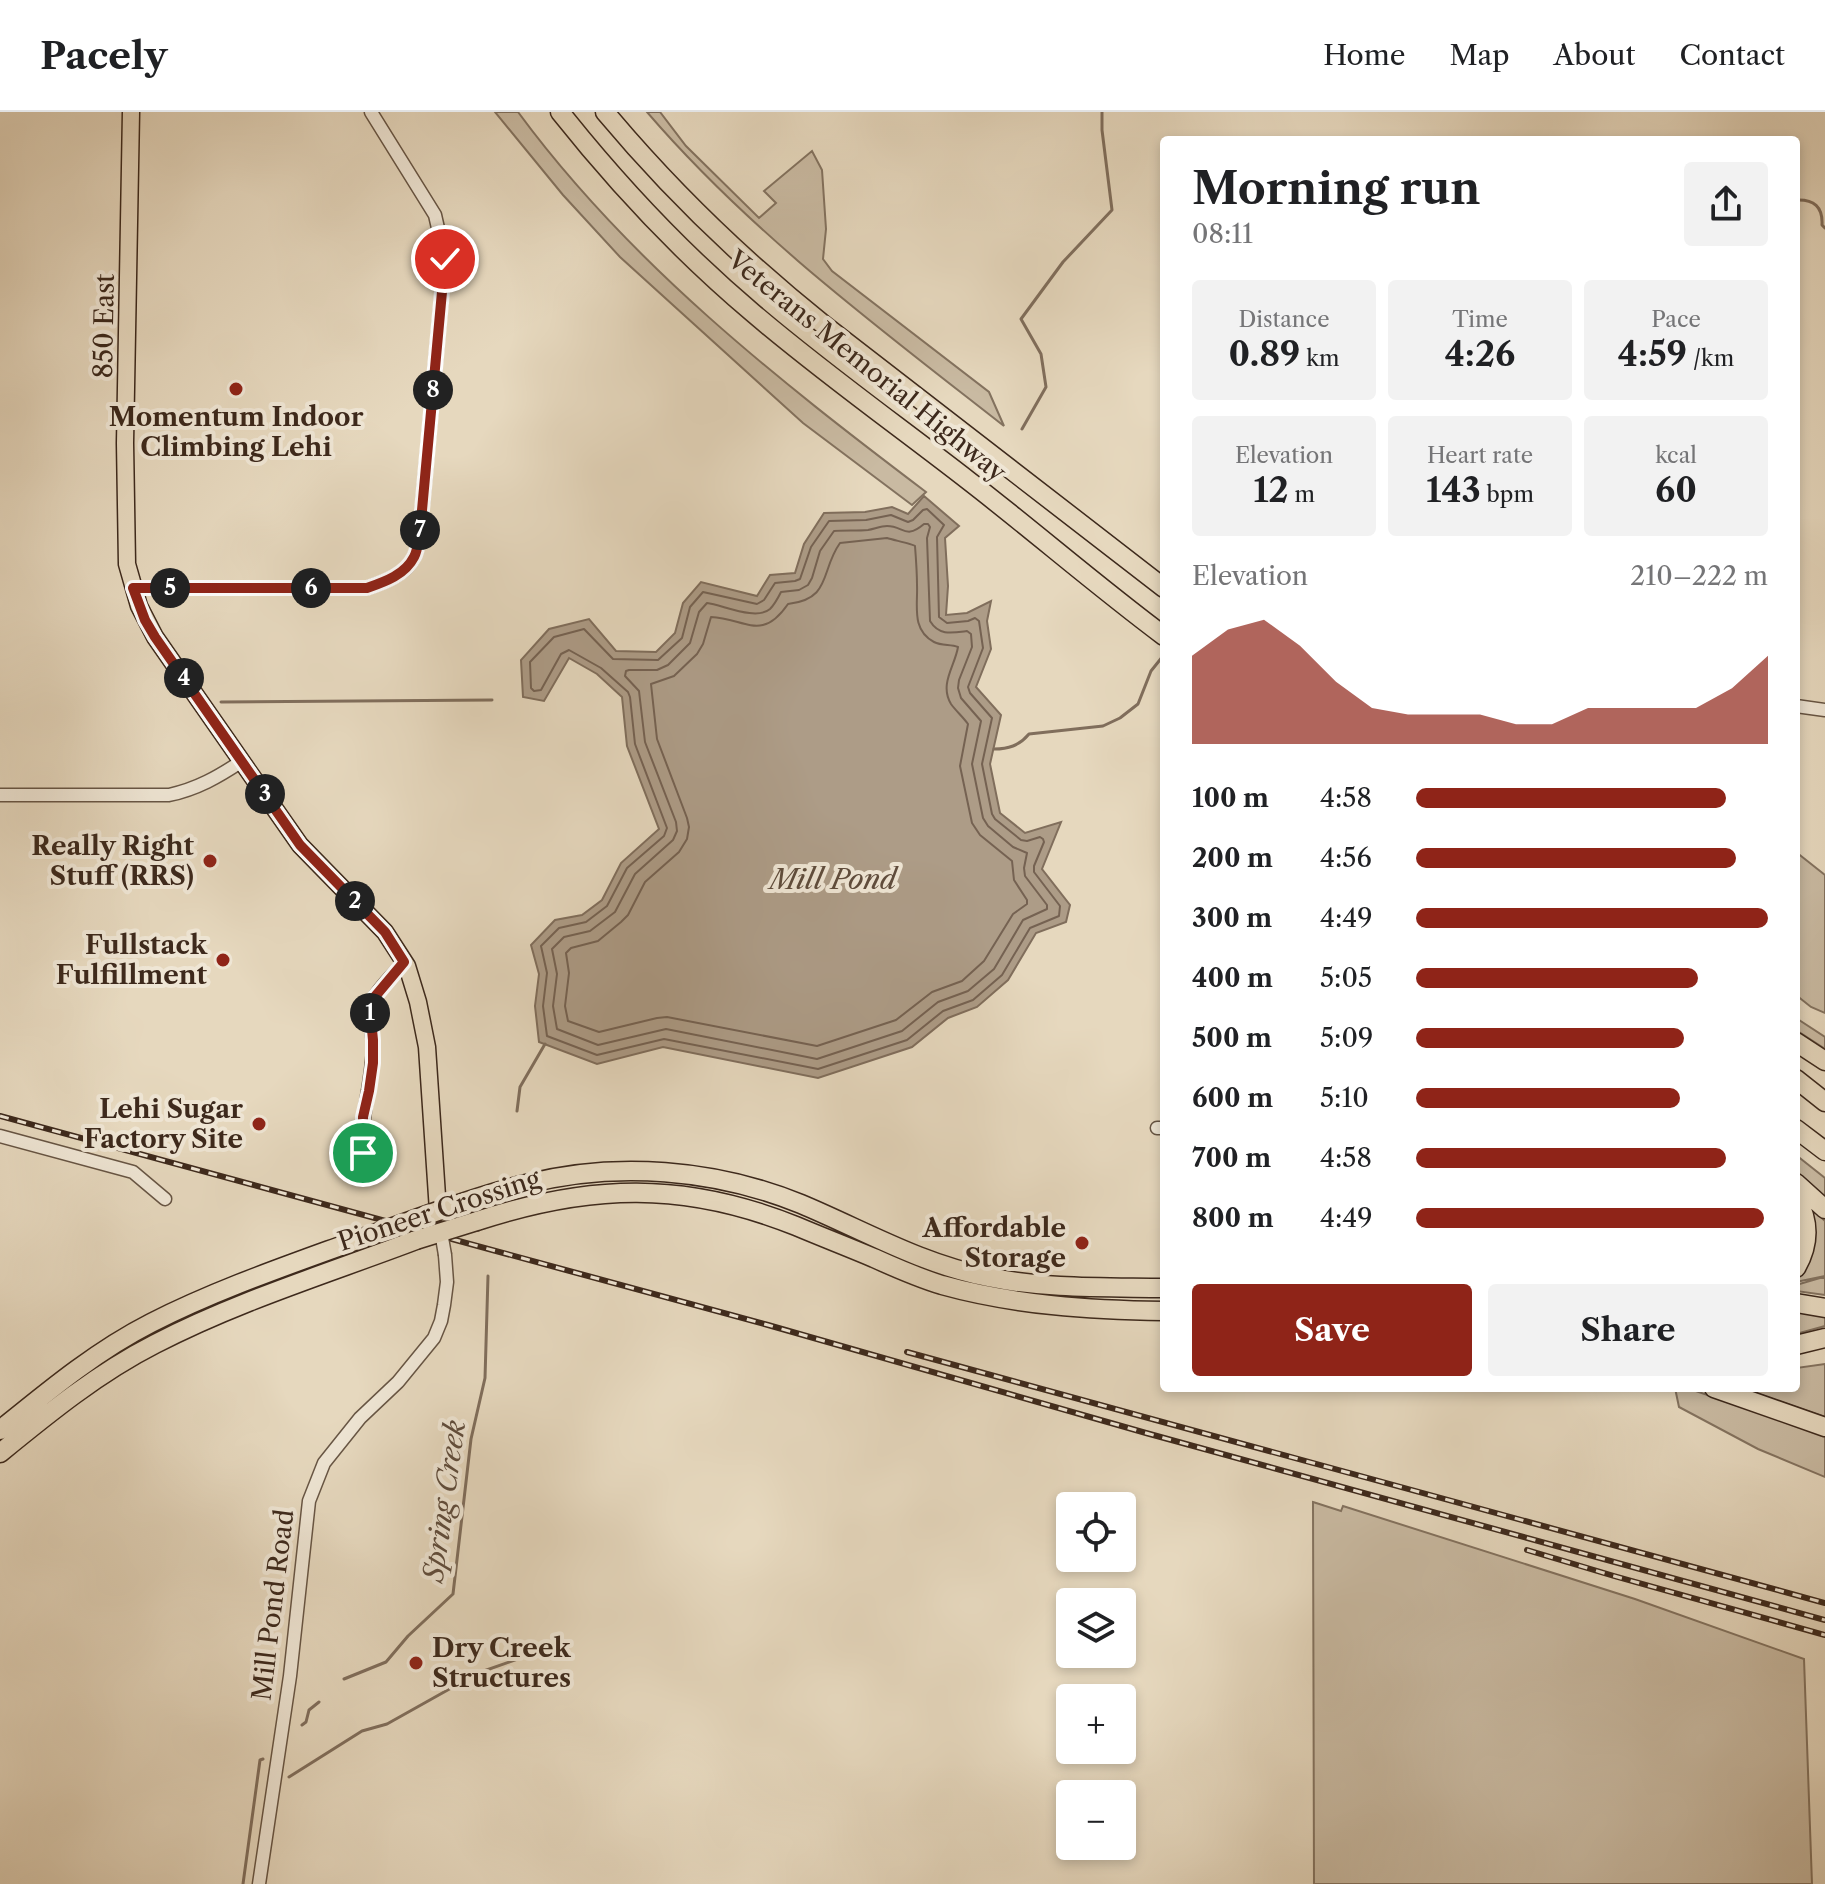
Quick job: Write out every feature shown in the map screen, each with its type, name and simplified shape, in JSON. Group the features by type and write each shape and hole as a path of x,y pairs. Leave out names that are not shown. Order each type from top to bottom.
{"highway":[{"name":"Veterans Memorial Highway","path":"560,112 641,206 753,313 1160,633"},
{"name":"Veterans Memorial Highway","path":"605,112 661,176 728,243 806,311 1160,585"},
{"path":"621,112 661,176"},
{"path":"1800,1045 1825,1061"},
{"path":"1800,1082 1825,1102"},
{"path":"1800,1132 1825,1151"},
{"name":"Pioneer Crossing","path":"0,1430 77,1368 150,1323 245,1281 500,1191 529,1183 617,1171 714,1178 754,1188 799,1203 910,1253 989,1278 1038,1284 1160,1288"},
{"path":"1800,1187 1825,1209"},
{"name":"Pioneer Crossing","path":"0,1453 81,1388 154,1344 249,1301 441,1232 537,1203 579,1196 663,1192 708,1199 758,1212 940,1284 988,1296 1105,1310 1160,1311"},
{"path":"1800,1204 1807,1227 1806,1245 1800,1259"},
{"path":"1800,1304 1825,1308"},
{"path":"1800,1344 1825,1338"},
{"path":"1725,1392 1825,1427"}],"main road":[{"name":"850 East","path":"131,112 125,443 127,564 133,588"},
{"path":"133,588 155,637 300,845 385,932 404,962 418,1002 427,1047 438,1211"}],"street":[{"path":"133,588 367,588 398,575 414,557 420,532 445,259 435,215 371,112"},
{"path":"1800,707 1825,710"},
{"path":"0,795 169,795 205,784 242,761"},
{"path":"366,1164 363,1117 373,1063 370,1009 373,999 404,962"},
{"path":"0,1136 133,1172 165,1199"},
{"name":"Mill Pond Road","path":"259,1884 290,1676 309,1501 324,1463 360,1418 398,1382 434,1338 441,1321 447,1282 441,1232"}],"shaded area":[{"path":"495,112 518,112 561,167 608,219 708,317 815,407 926,492 912,505 803,423 620,257 563,195"},
{"path":"647,112 660,112 686,146 759,218 776,203 764,191 812,151 822,170 826,229 823,259 832,271 989,392 1004,426 773,239 687,156"},
{"path":"1800,855 1825,875 1825,1013 1800,998"},
{"path":"1800,1021 1825,1037 1825,1049 1800,1033"},
{"path":"1800,1158 1825,1178 1825,1197 1800,1175"},
{"path":"1807,1204 1825,1221 1825,1276 1800,1281 1800,1254"},
{"path":"1825,1278 1825,1295 1800,1292 1800,1284"},
{"path":"1800,1312 1825,1315 1825,1326 1800,1333"},
{"path":"1825,1364 1825,1417 1753,1392 1800,1392 1800,1367"},
{"path":"1676,1392 1699,1392 1825,1435 1825,1477 1758,1449 1679,1407"},
{"path":"1313,1502 1341,1511 1343,1506 1635,1599 1804,1659 1812,1884 1314,1884"}],"water":[{"name":"Mill Pond","path":"924,496 959,526 945,538 946,615 967,613 991,601 987,621 991,649 976,687 1001,715 990,764 1000,813 1025,833 1061,822 1042,869 1070,905 1066,922 1036,933 1008,980 977,1007 948,1018 912,1047 818,1078 663,1047 597,1064 539,1042 535,1006 539,974 531,945 555,920 582,915 602,900 621,863 659,829 627,746 622,697 597,674 569,658 544,701 523,697 521,660 549,629 589,619 616,651 656,652 675,633 683,603 701,582 757,596 770,575 795,573 804,544 824,513 865,512 892,507 908,514"}],"waterway":[{"path":"1022,429 1046,387 1041,354 1021,319 1063,262 1112,210 1102,112"},
{"path":"1800,200 1816,205 1825,228"},
{"path":"994,749 1013,746 1029,734 1103,726 1120,718 1138,704 1151,671 1160,660"},
{"path":"221,702 492,700"},
{"name":"Spring Creek","path":"517,1111 520,1087 545,1044"},
{"name":"Spring Creek","path":"344,1679 386,1662 408,1636 453,1594 471,1439 485,1378 488,1276"},
{"path":"289,1777 362,1731 387,1724 478,1673 552,1647"},
{"name":"Spring Creek","path":"302,1725 309,1710 319,1702"},
{"name":"Spring Creek","path":"243,1884 260,1760 263,1759"}],"railway":[{"path":"0,1116 768,1325 1146,1433 1825,1620"},
{"path":"907,1352 1825,1603"},
{"path":"1527,1550 1825,1635"}],"place":[{"name":"Momentum Indoor Climbing Lehi","path":"236,389"},
{"name":"Really Right Stuff (RRS)","path":"210,861"},
{"name":"Fullstack Fulfillment","path":"223,960"},
{"name":"Lehi Sugar Factory Site","path":"259,1124"},
{"name":"Affordable Storage","path":"1082,1243"},
{"name":"Dry Creek Structures","path":"416,1663"}],"route":[{"path":"363,1153 363,1117 373,1063 370,1009 373,999 404,962 385,932 300,845 155,637 133,588 367,588 387,582 402,572 414,557 420,532 445,259"}]}
